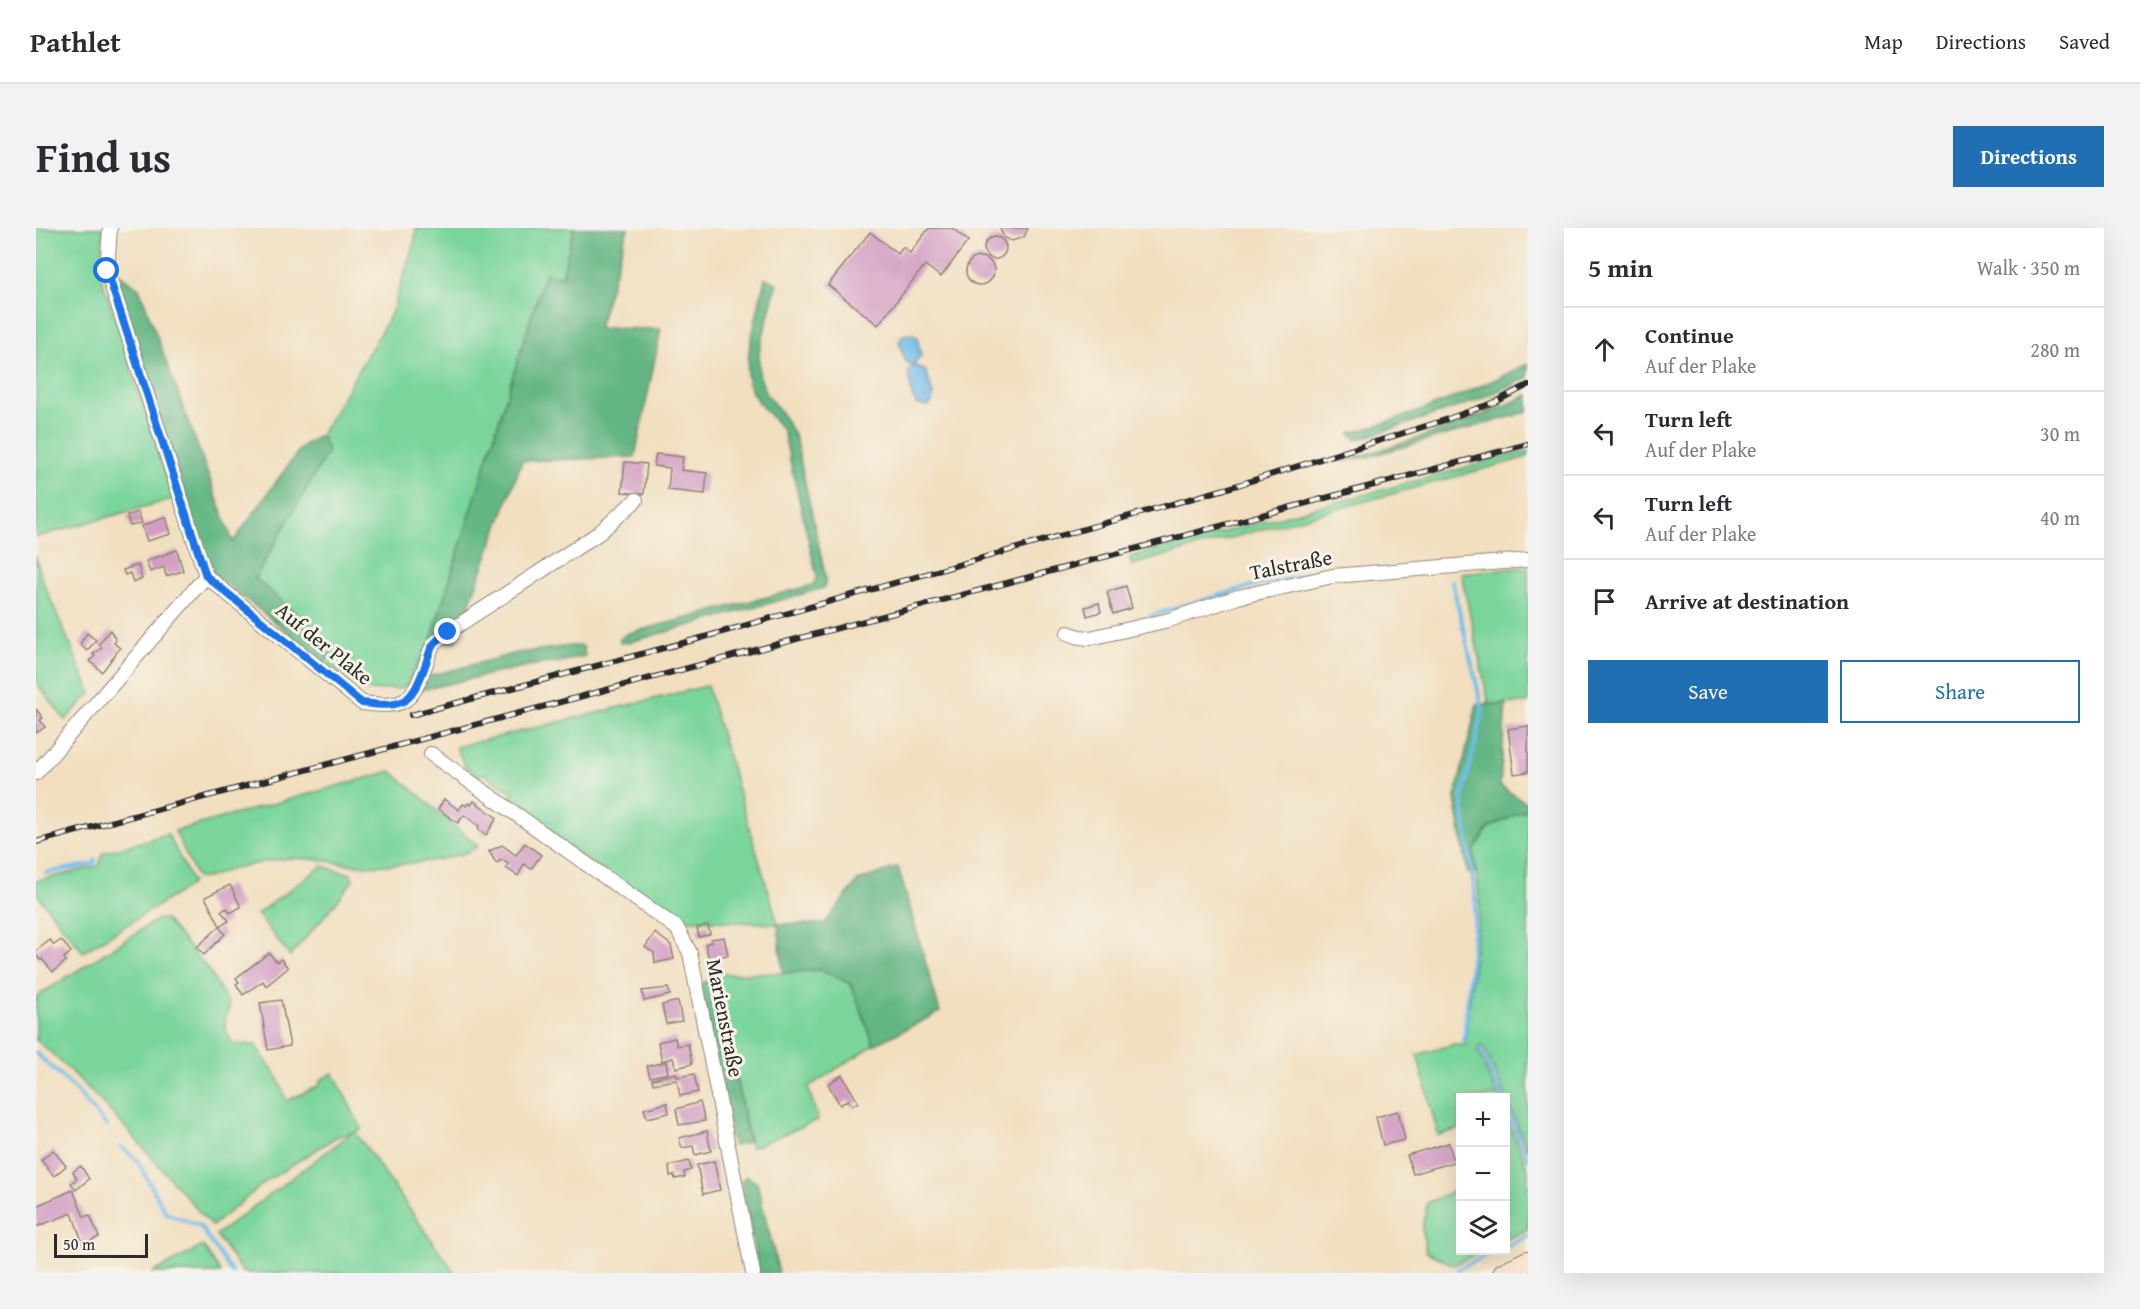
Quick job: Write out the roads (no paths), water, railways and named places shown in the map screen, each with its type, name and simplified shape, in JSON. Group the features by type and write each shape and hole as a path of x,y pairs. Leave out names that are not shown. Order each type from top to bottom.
{"main road":[{"path":"1503,1273 1528,1261"}],"street":[{"path":"36,773 206,576 107,271 110,228"},
{"name":"Auf der Plake","path":"206,576 362,703 389,706 403,702 412,695 419,683 433,645 448,632 599,533 636,500"},
{"name":"Talstraße","path":"1068,633 1090,638 1169,620 1238,597 1333,576 1528,560"},
{"name":"Marienstraße","path":"431,754 677,928 690,953 753,1273"}],"water":[{"path":"913,334 917,337 921,355 913,365 905,361 899,342 903,335"},
{"path":"913,365 926,371 933,395 932,402 927,406 917,405 912,396 908,372"}],"waterway":[{"path":"1150,616 1256,585 1300,577"},
{"path":"1452,581 1483,711 1462,798 1476,904 1464,1041"},
{"path":"46,873 94,864 95,860"},
{"path":"1481,1049 1500,1093"},
{"path":"36,1053 71,1085 107,1126"},
{"path":"1510,1116 1528,1159"},
{"path":"121,1147 137,1160 166,1213 200,1226 232,1273"},
{"path":"1510,1245 1528,1236"},
{"path":"1458,1269 1487,1255"}],"railway":[{"path":"411,715 694,640 1225,489 1445,420 1495,402 1528,385"},
{"path":"36,842 1528,444"}]}
